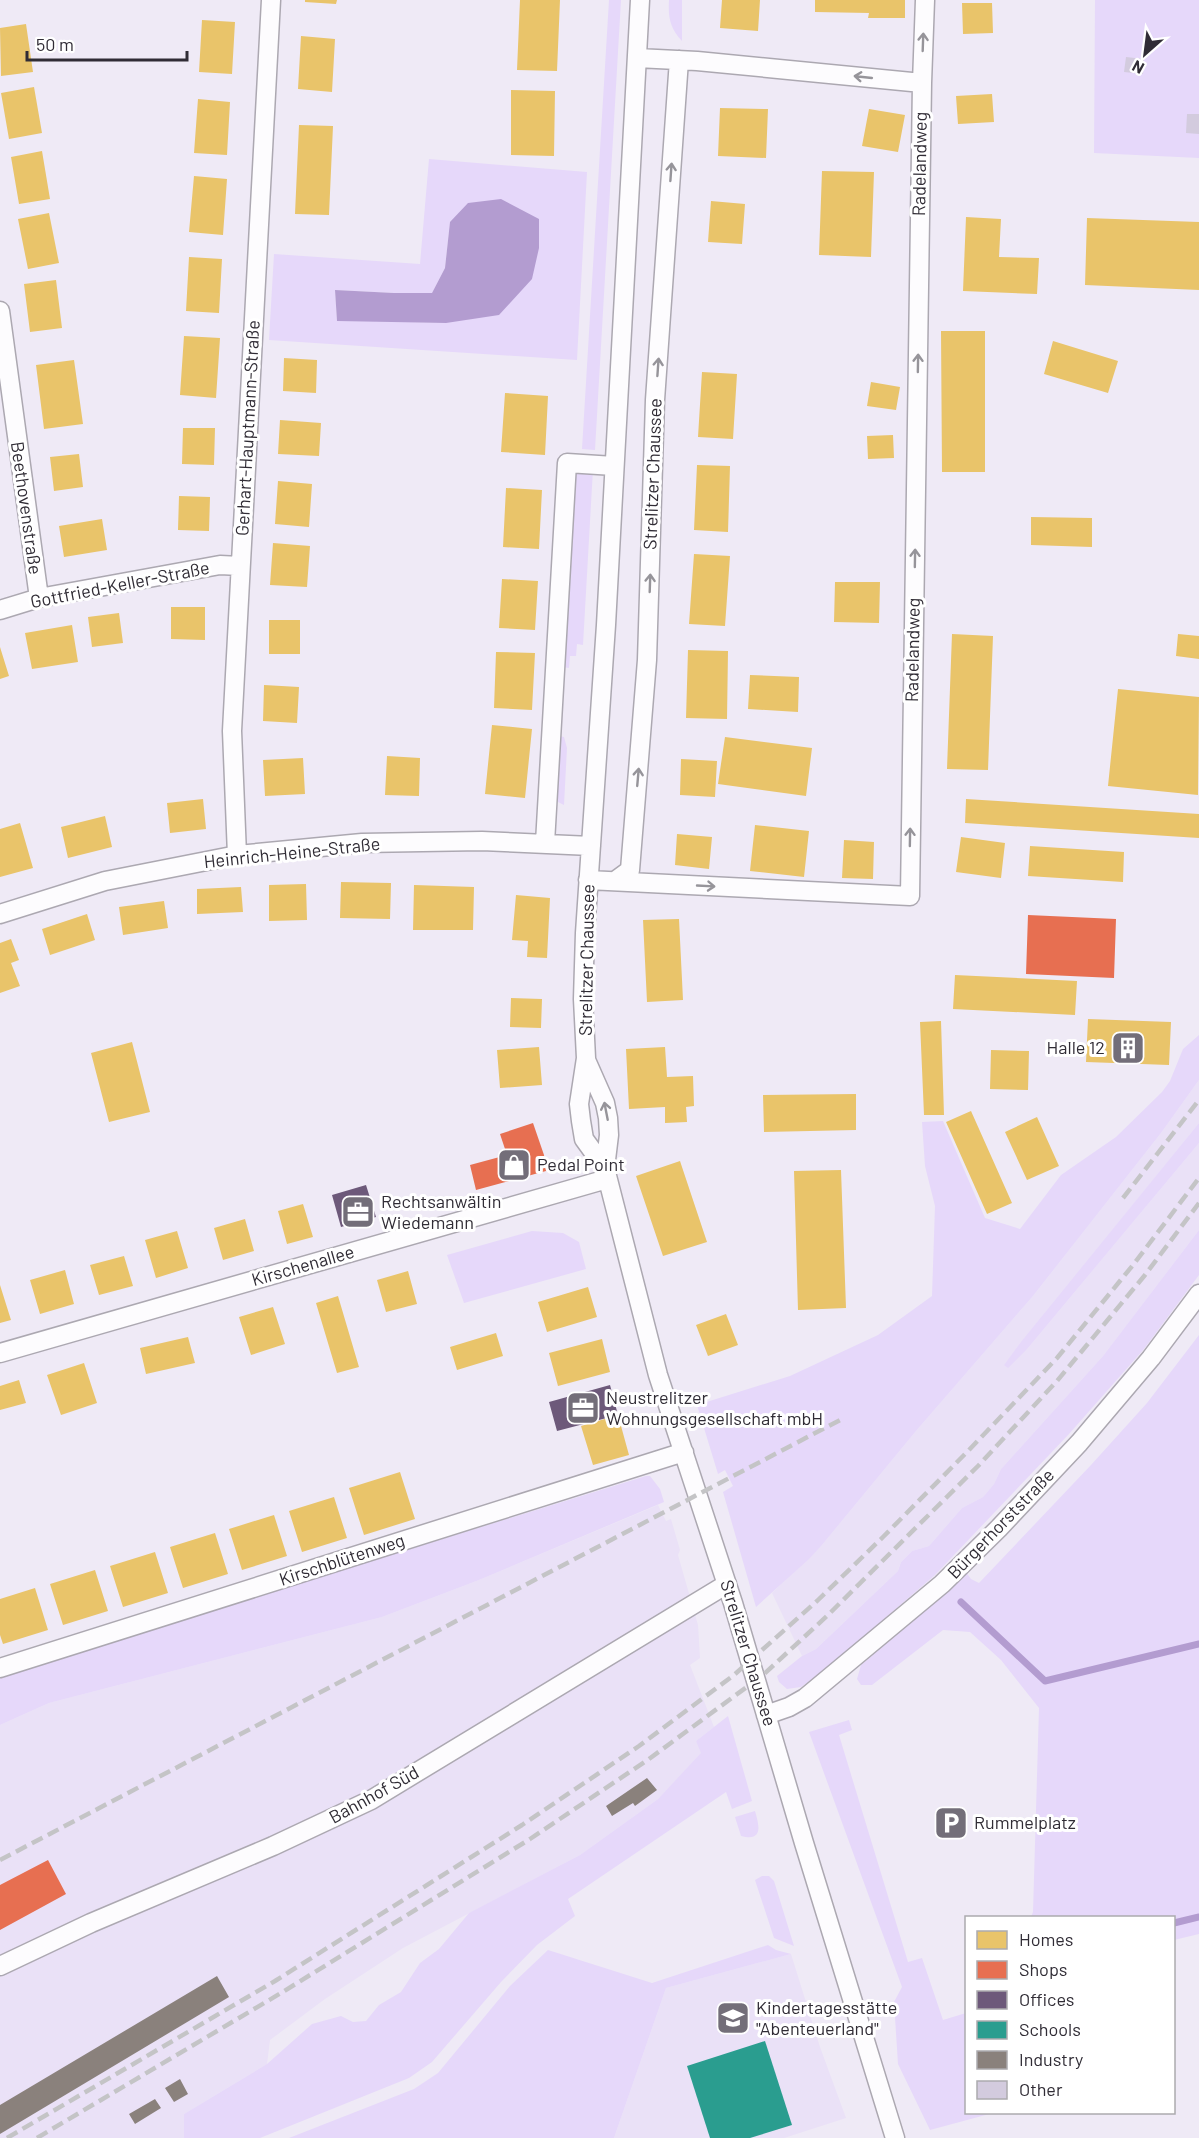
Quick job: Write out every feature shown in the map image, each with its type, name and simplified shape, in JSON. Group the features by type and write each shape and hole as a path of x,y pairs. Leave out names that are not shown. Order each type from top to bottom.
{"street":[{"name":"Gerhart-Hauptmann-Straße","path":"237,855 232,731 271,0"},
{"name":"Strelitzer Chaussee","path":"640,0 606,625 588,880 583,999 586,1058 579,1104 584,1139 606,1173 658,1375 727,1584 894,2138"},
{"name":"Radelandweg","path":"588,880 910,896 921,83 925,0"},
{"path":"637,58 661,58 921,83"},
{"name":"Strelitzer Chaussee","path":"615,882 630,870 646,672 655,400 679,60"},
{"name":"Beethovenstraße","path":"0,311 39,598"},
{"path":"545,843 567,463 614,466"},
{"name":"Gottfried-Keller-Straße","path":"0,610 39,598 220,565 240,566"},
{"name":"Heinrich-Heine-Straße","path":"0,914 105,881 237,855 362,843 483,841 591,846"},
{"name":"Strelitzer Chaussee","path":"586,1058 605,1103 608,1118 606,1173"},
{"name":"Kirschenallee","path":"0,1353 606,1173"},
{"name":"Bürgerhorststraße","path":"766,1715 789,1707 805,1698 942,1584 999,1528 1079,1443 1151,1358 1199,1293"},
{"name":"Kirschblütenweg","path":"0,1668 684,1452"},
{"name":"Bahnhof Süd","path":"0,1966 92,1923 273,1846 371,1800 727,1584"}],"shaded area":[{"path":"609,0 621,0 595,450 582,449"},
{"path":"669,0 682,0 682,41 671,22"},
{"path":"1095,0 1199,0 1199,158 1094,153"},
{"path":"429,159 587,172 577,360 269,340 274,254 420,264","holes":["450,222 446,323 337,320 335,290 432,293 445,268"]},
{"path":"501,199 539,219 539,248 532,279 499,315 446,323 337,321 335,290 432,293 445,268 450,222 468,203"},
{"path":"576,468 593,469 583,645 577,644 576,656 570,656 569,668 563,667"},
{"path":"559,736 564,737 567,748 564,805 556,798"},
{"path":"1199,1035 1199,1080 1161,1133 1033,1296 916,1431 822,1545 756,1607 723,1492 733,1486 725,1470 718,1474 697,1405 790,1376 878,1335 932,1296 935,1206 925,1166 922,1122 943,1121 985,1218 1020,1229 1061,1175 1116,1137 1162,1092 1170,1081 1183,1049"},
{"path":"1199,1080 1199,1123 1004,1365 1028,1348 1199,1143 1199,1230 1103,1356 1001,1469 994,1484 983,1497 962,1508 929,1546 912,1551 901,1562 898,1571 816,1649 802,1656 772,1593 822,1545 916,1431 1033,1296 1161,1133"},
{"path":"1199,1123 1199,1143 1028,1348 1008,1368 1004,1365 1021,1342"},
{"path":"1199,1230 1199,1275 1144,1349 1069,1434 935,1575 826,1669 801,1687 787,1689 779,1682 777,1676 802,1656 816,1649 898,1571 901,1562 912,1551 929,1546 962,1508 983,1497 994,1484 1001,1469 1103,1356"},
{"path":"532,1231 563,1233 579,1242 586,1269 464,1303 447,1255"},
{"path":"1199,1335 1199,1934 1175,1940 1175,1916 1031,1916 1039,1708 1001,1660 970,1632 943,1630 872,1685 861,1685 857,1679 861,1665 949,1590 966,1572 971,1579 979,1583 1147,1403"},
{"path":"650,1476 660,1489 664,1502 479,1580 382,1617 49,1703 0,1725 0,1676"},
{"path":"658,1505 666,1521 671,1519 680,1550 678,1555 698,1625 700,1658 690,1665 714,1727 696,1741 702,1753 658,1799 580,1855 403,1948 325,1999 270,2040 267,2064 184,2114 184,2138 0,2138 0,1725 49,1703 382,1617 479,1580"},
{"path":"728,1716 752,1801 732,1809 726,1792 568,1899 575,1916 537,1945 501,1982 432,2062 409,2078 260,2138 184,2138 184,2114 267,2064 312,2024 341,2016 353,2022 366,2021 379,2005 401,1992 420,1963 439,1949 469,1913 580,1855 658,1799 701,1753 696,1741"},
{"path":"849,1720 852,1730 839,1735 908,1962 922,1958 943,2020 965,2013 965,2114 989,2114 930,2130 898,2064 894,2002 902,1987 809,1732"},
{"path":"755,1811 757,1834 753,1837 741,1836 735,1817"},
{"path":"762,1876 769,1876 774,1881 794,1946 774,1938 755,1880"},
{"path":"768,1945 791,1954 666,1988 614,2138 289,2138 414,2089 438,2073 510,1986 548,1950 652,1983"},
{"name":"Kindertagesstätte \"Abenteuerland\"","path":"791,1954 820,2047 846,2118 784,2138 614,2138 666,1988"}],"building: Homes":[{"path":"305,0 337,0 336,4 305,2"},
{"path":"520,0 560,0 557,71 517,70"},
{"path":"722,0 760,0 758,31 720,28"},
{"path":"815,0 905,0 905,18 868,18 869,13 815,12"},
{"path":"962,3 992,3 993,33 963,34"},
{"path":"202,20 235,22 232,74 199,72"},
{"path":"26,24 33,72 1,76 0,28"},
{"path":"301,36 335,39 332,92 298,89"},
{"path":"34,87 42,133 9,139 1,93"},
{"path":"511,90 555,91 554,156 511,155"},
{"path":"992,94 994,122 958,124 956,96"},
{"path":"198,99 230,102 227,155 194,153"},
{"path":"720,108 768,109 766,158 718,156"},
{"path":"869,109 905,115 898,152 862,146"},
{"path":"299,125 333,126 329,215 295,214"},
{"path":"42,151 50,199 19,204 11,157"},
{"path":"822,171 874,172 871,257 819,255"},
{"path":"194,176 227,179 223,235 189,232"},
{"path":"711,201 745,204 742,244 708,242"},
{"path":"49,213 59,263 28,269 18,219"},
{"path":"966,217 1001,219 999,257 1039,258 1037,294 963,291"},
{"path":"1087,218 1199,222 1199,290 1085,285"},
{"path":"189,257 222,259 219,313 186,311"},
{"path":"56,280 62,328 30,332 24,284"},
{"path":"941,331 985,331 985,472 942,472"},
{"path":"184,336 220,338 216,398 180,395"},
{"path":"1053,341 1118,361 1108,393 1044,374"},
{"path":"284,358 317,360 316,393 283,391"},
{"path":"74,360 83,424 44,429 36,365"},
{"path":"702,372 737,374 733,439 698,437"},
{"path":"871,382 900,387 896,410 867,406"},
{"path":"505,393 548,396 545,455 501,452"},
{"path":"280,420 321,423 319,456 278,454"},
{"path":"183,428 215,428 214,465 182,464"},
{"path":"893,435 894,458 868,459 867,436"},
{"path":"79,454 83,487 54,491 50,457"},
{"path":"697,465 730,466 728,532 694,530"},
{"path":"278,481 312,484 309,527 275,524"},
{"path":"506,488 542,490 539,549 503,547"},
{"path":"179,496 210,497 209,531 178,530"},
{"path":"1031,517 1092,518 1092,547 1031,545"},
{"path":"102,519 107,550 64,557 59,526"},
{"path":"273,543 310,546 307,587 270,585"},
{"path":"694,554 730,556 725,626 689,624"},
{"path":"502,579 538,581 535,630 499,628"},
{"path":"835,582 880,582 879,623 834,622"},
{"path":"171,607 205,607 205,640 171,639"},
{"path":"119,613 123,643 92,647 88,617"},
{"path":"269,620 300,620 300,654 269,654"},
{"path":"72,625 78,662 32,669 25,633"},
{"path":"952,634 993,636 988,770 947,769"},
{"path":"1178,634 1199,636 1199,659 1176,656"},
{"path":"0,647 9,676 0,679"},
{"path":"688,650 728,651 727,719 686,718"},
{"path":"496,652 535,653 532,710 494,708"},
{"path":"750,675 799,677 798,712 748,709"},
{"path":"264,685 299,687 297,723 263,721"},
{"path":"1118,689 1199,697 1198,795 1108,786"},
{"path":"492,725 532,729 525,798 485,794"},
{"path":"725,737 812,748 806,796 718,784"},
{"path":"387,756 420,758 419,796 385,795"},
{"path":"303,758 305,794 265,796 263,760"},
{"path":"681,759 717,761 715,797 680,795"},
{"path":"203,799 206,829 170,833 167,803"},
{"path":"966,799 1199,814 1199,838 965,823"},
{"path":"105,816 112,847 68,858 61,827"},
{"path":"20,823 33,868 0,877 0,829"},
{"path":"755,825 809,831 804,877 750,871"},
{"path":"677,834 712,837 709,869 675,865"},
{"path":"961,837 1005,843 1001,878 956,872"},
{"path":"844,840 874,842 873,879 842,878"},
{"path":"1030,846 1124,852 1123,882 1028,876"},
{"path":"341,882 391,883 390,919 340,918"},
{"path":"306,884 307,920 269,921 269,885"},
{"path":"414,885 474,887 473,930 413,930"},
{"path":"241,887 243,912 197,914 197,889"},
{"path":"516,895 550,898 547,958 527,957 528,941 512,940"},
{"path":"164,901 168,928 123,935 119,907"},
{"path":"87,914 95,940 50,955 42,929"},
{"path":"679,919 683,1000 647,1002 643,920"},
{"path":"11,939 19,960 11,963 20,986 0,993 0,943"},
{"path":"955,975 1077,981 1075,1015 953,1009"},
{"path":"511,998 542,999 541,1028 510,1027"},
{"name":"Halle 12","path":"1088,1019 1171,1022 1169,1065 1086,1062"},
{"path":"941,1021 944,1115 924,1115 920,1022"},
{"path":"132,1042 150,1112 109,1122 91,1053"},
{"path":"539,1047 542,1085 500,1088 497,1050"},
{"path":"665,1047 667,1077 693,1076 694,1106 686,1107 687,1122 665,1123 665,1107 629,1109 626,1049"},
{"path":"991,1050 1029,1051 1028,1090 990,1089"},
{"path":"856,1094 856,1130 764,1132 763,1095"},
{"path":"971,1111 1012,1203 987,1214 946,1122"},
{"path":"1037,1117 1059,1166 1027,1180 1005,1132"},
{"path":"680,1161 707,1242 663,1256 636,1176"},
{"path":"841,1170 846,1308 798,1310 794,1171"},
{"path":"303,1204 313,1237 287,1244 278,1211"},
{"path":"245,1219 254,1251 223,1260 214,1228"},
{"path":"177,1231 188,1268 156,1278 145,1240"},
{"path":"124,1256 133,1286 99,1295 90,1265"},
{"path":"65,1270 74,1304 40,1314 30,1280"},
{"path":"408,1271 417,1304 386,1312 377,1280"},
{"path":"0,1285 11,1320 0,1323"},
{"path":"588,1287 597,1317 547,1332 538,1302"},
{"path":"338,1296 359,1367 337,1373 316,1303"},
{"path":"273,1307 285,1344 251,1355 239,1317"},
{"path":"726,1314 738,1345 708,1356 696,1325"},
{"path":"496,1333 503,1356 457,1370 450,1347"},
{"path":"188,1337 195,1363 146,1374 140,1348"},
{"path":"602,1339 610,1372 558,1386 549,1353"},
{"path":"84,1363 97,1403 61,1415 47,1375"},
{"path":"19,1380 26,1403 0,1410 0,1386"},
{"path":"618,1415 629,1455 593,1465 581,1426"},
{"path":"400,1472 415,1519 364,1535 349,1488"},
{"path":"334,1497 347,1538 302,1552 289,1511"},
{"path":"274,1515 287,1556 242,1570 229,1529"},
{"path":"215,1533 228,1574 183,1588 170,1547"},
{"path":"155,1552 168,1593 123,1607 110,1566"},
{"path":"95,1570 108,1611 63,1625 50,1584"},
{"path":"35,1588 48,1630 3,1644 0,1635 0,1599"}],"building: Shops":[{"path":"1028,915 1116,919 1114,978 1026,974"},
{"path":"533,1123 544,1155 546,1171 476,1190 470,1165 507,1155 500,1134"},
{"path":"48,1860 66,1894 0,1930 0,1885"}],"building: Offices":[{"path":"366,1185 376,1217 341,1227 332,1195"},
{"name":"Neustrelitzer Wohnungsgesellschaft mbH","path":"610,1385 618,1415 557,1431 549,1402"}],"building: Schools":[{"path":"765,2041 792,2125 750,2138 710,2138 687,2066"}],"building: Industry":[{"path":"647,1778 657,1790 635,1806 633,1803 612,1816 606,1806"},
{"path":"217,1976 229,1997 0,2134 0,2105"},
{"path":"180,2079 188,2094 174,2102 165,2088"},
{"path":"155,2099 161,2108 135,2124 129,2114"}],"building: Other":[{"path":"1126,57 1144,59 1143,74 1124,72"},
{"path":"1187,114 1199,114 1199,134 1186,133"}],"waterway":[{"path":"961,1602 1045,1681 1199,1644"},
{"path":"1175,1923 1199,1917"}],"railway":[{"path":"1123,1198 1199,1100"},
{"path":"7,2138 275,1981 522,1825 639,1746 734,1675 817,1601 883,1537 1057,1358 1133,1265 1199,1178"},
{"path":"37,2138 281,1993 530,1839 649,1759 763,1675 828,1615 978,1466 1057,1381 1145,1275 1199,1203"},
{"path":"0,1860 842,1419"}],"place":[{"name":"Halle 12","path":"1128,1048"},
{"name":"Pedal Point","path":"514,1165"},
{"name":"Rechtsanwältin Wiedemann","path":"358,1212"},
{"name":"Neustrelitzer Wohnungsgesellschaft mbH","path":"583,1408"},
{"name":"Rummelplatz","path":"951,1823"},
{"name":"Kindertagesstätte \"Abenteuerland\"","path":"733,2018"}]}
